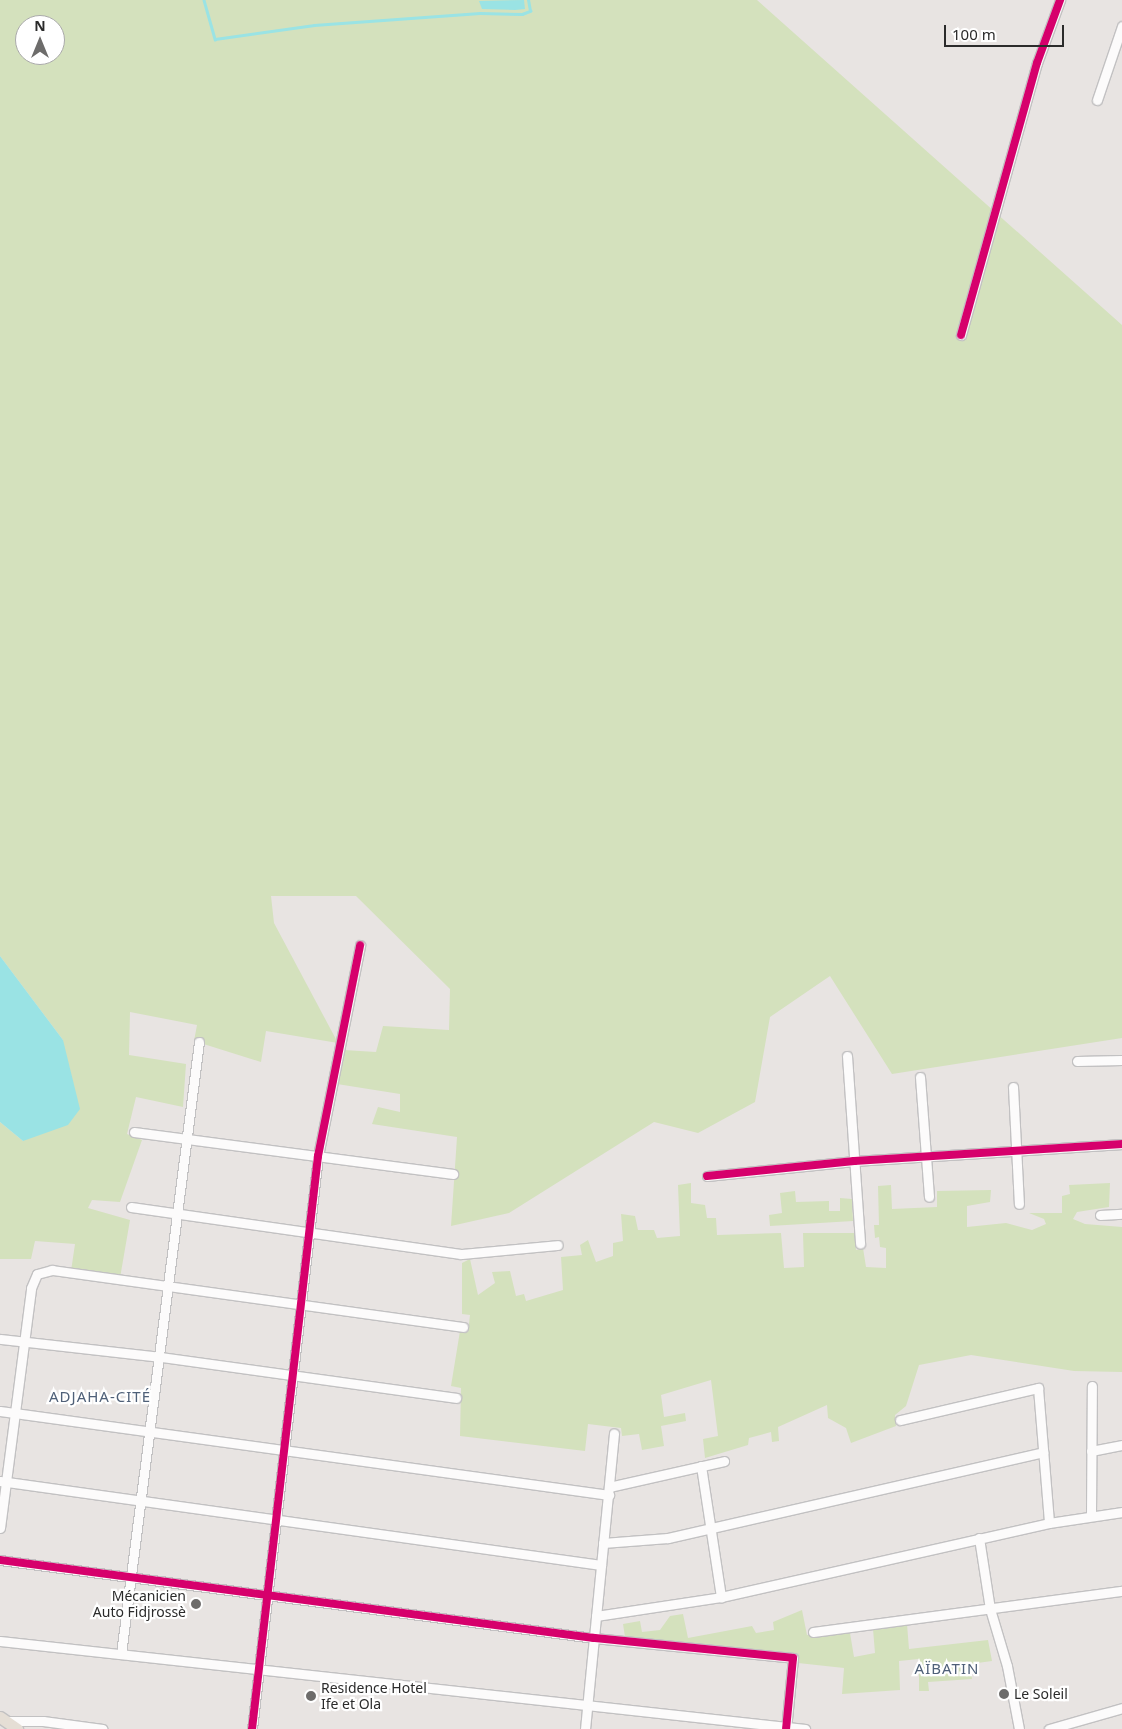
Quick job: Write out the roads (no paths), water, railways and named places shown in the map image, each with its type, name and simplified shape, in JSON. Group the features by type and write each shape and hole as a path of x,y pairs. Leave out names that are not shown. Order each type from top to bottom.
{"main road":[{"path":"3,1719 17,1729"}],"street":[{"path":"962,335 1037,63 1060,0"},
{"path":"1097,100 1122,26"},
{"path":"252,1729 318,1156 360,945"},
{"path":"121,1654 199,1042"},
{"path":"847,1056 860,1244"},
{"path":"1077,1061 1122,1060"},
{"path":"920,1077 929,1197"},
{"path":"1013,1086 1019,1204"},
{"path":"134,1132 453,1174"},
{"path":"708,1176 854,1160 926,1158 1015,1148 1122,1144"},
{"path":"131,1207 461,1254 558,1245"},
{"path":"1100,1215 1122,1214"},
{"path":"0,1528 3,1482 15,1414 24,1342 37,1274 52,1270 168,1288 463,1327"},
{"path":"0,1339 293,1374 456,1398"},
{"path":"1091,1516 1092,1386"},
{"path":"900,1420 1038,1388 1048,1523"},
{"path":"0,1412 609,1491 724,1461"},
{"path":"585,1729 614,1433"},
{"path":"1091,1451 1122,1445"},
{"path":"603,1543 668,1538 1043,1452"},
{"path":"701,1466 721,1597"},
{"path":"3,1482 276,1522 601,1565"},
{"path":"596,1616 721,1597 1048,1523 1122,1512"},
{"path":"979,1538 990,1609 1007,1666 1019,1729"},
{"path":"0,1560 130,1580 267,1595 594,1638 793,1658 786,1728"},
{"path":"813,1632 1122,1591"},
{"path":"0,1641 805,1729"},
{"path":"1049,1729 1122,1708"},
{"path":"3,1719 43,1721 102,1729"}],"water":[{"path":"524,0 525,9 515,10 482,9 479,1"},
{"path":"0,956 63,1040 80,1109 68,1125 23,1141 0,1122"}],"waterway":[{"path":"204,0 215,39 314,25 480,13 522,14 530,11 528,0"}],"place":[{"name":"Mécanicien Auto Fidjrossè","path":"196,1604"},
{"name":"Le Soleil","path":"1004,1694"},
{"name":"Residence Hotel Ife et Ola","path":"311,1696"}],"district":[{"name":"ADJAHA-CITÉ","path":"100,1397"},
{"name":"AÏBATIN","path":"947,1669"}]}
